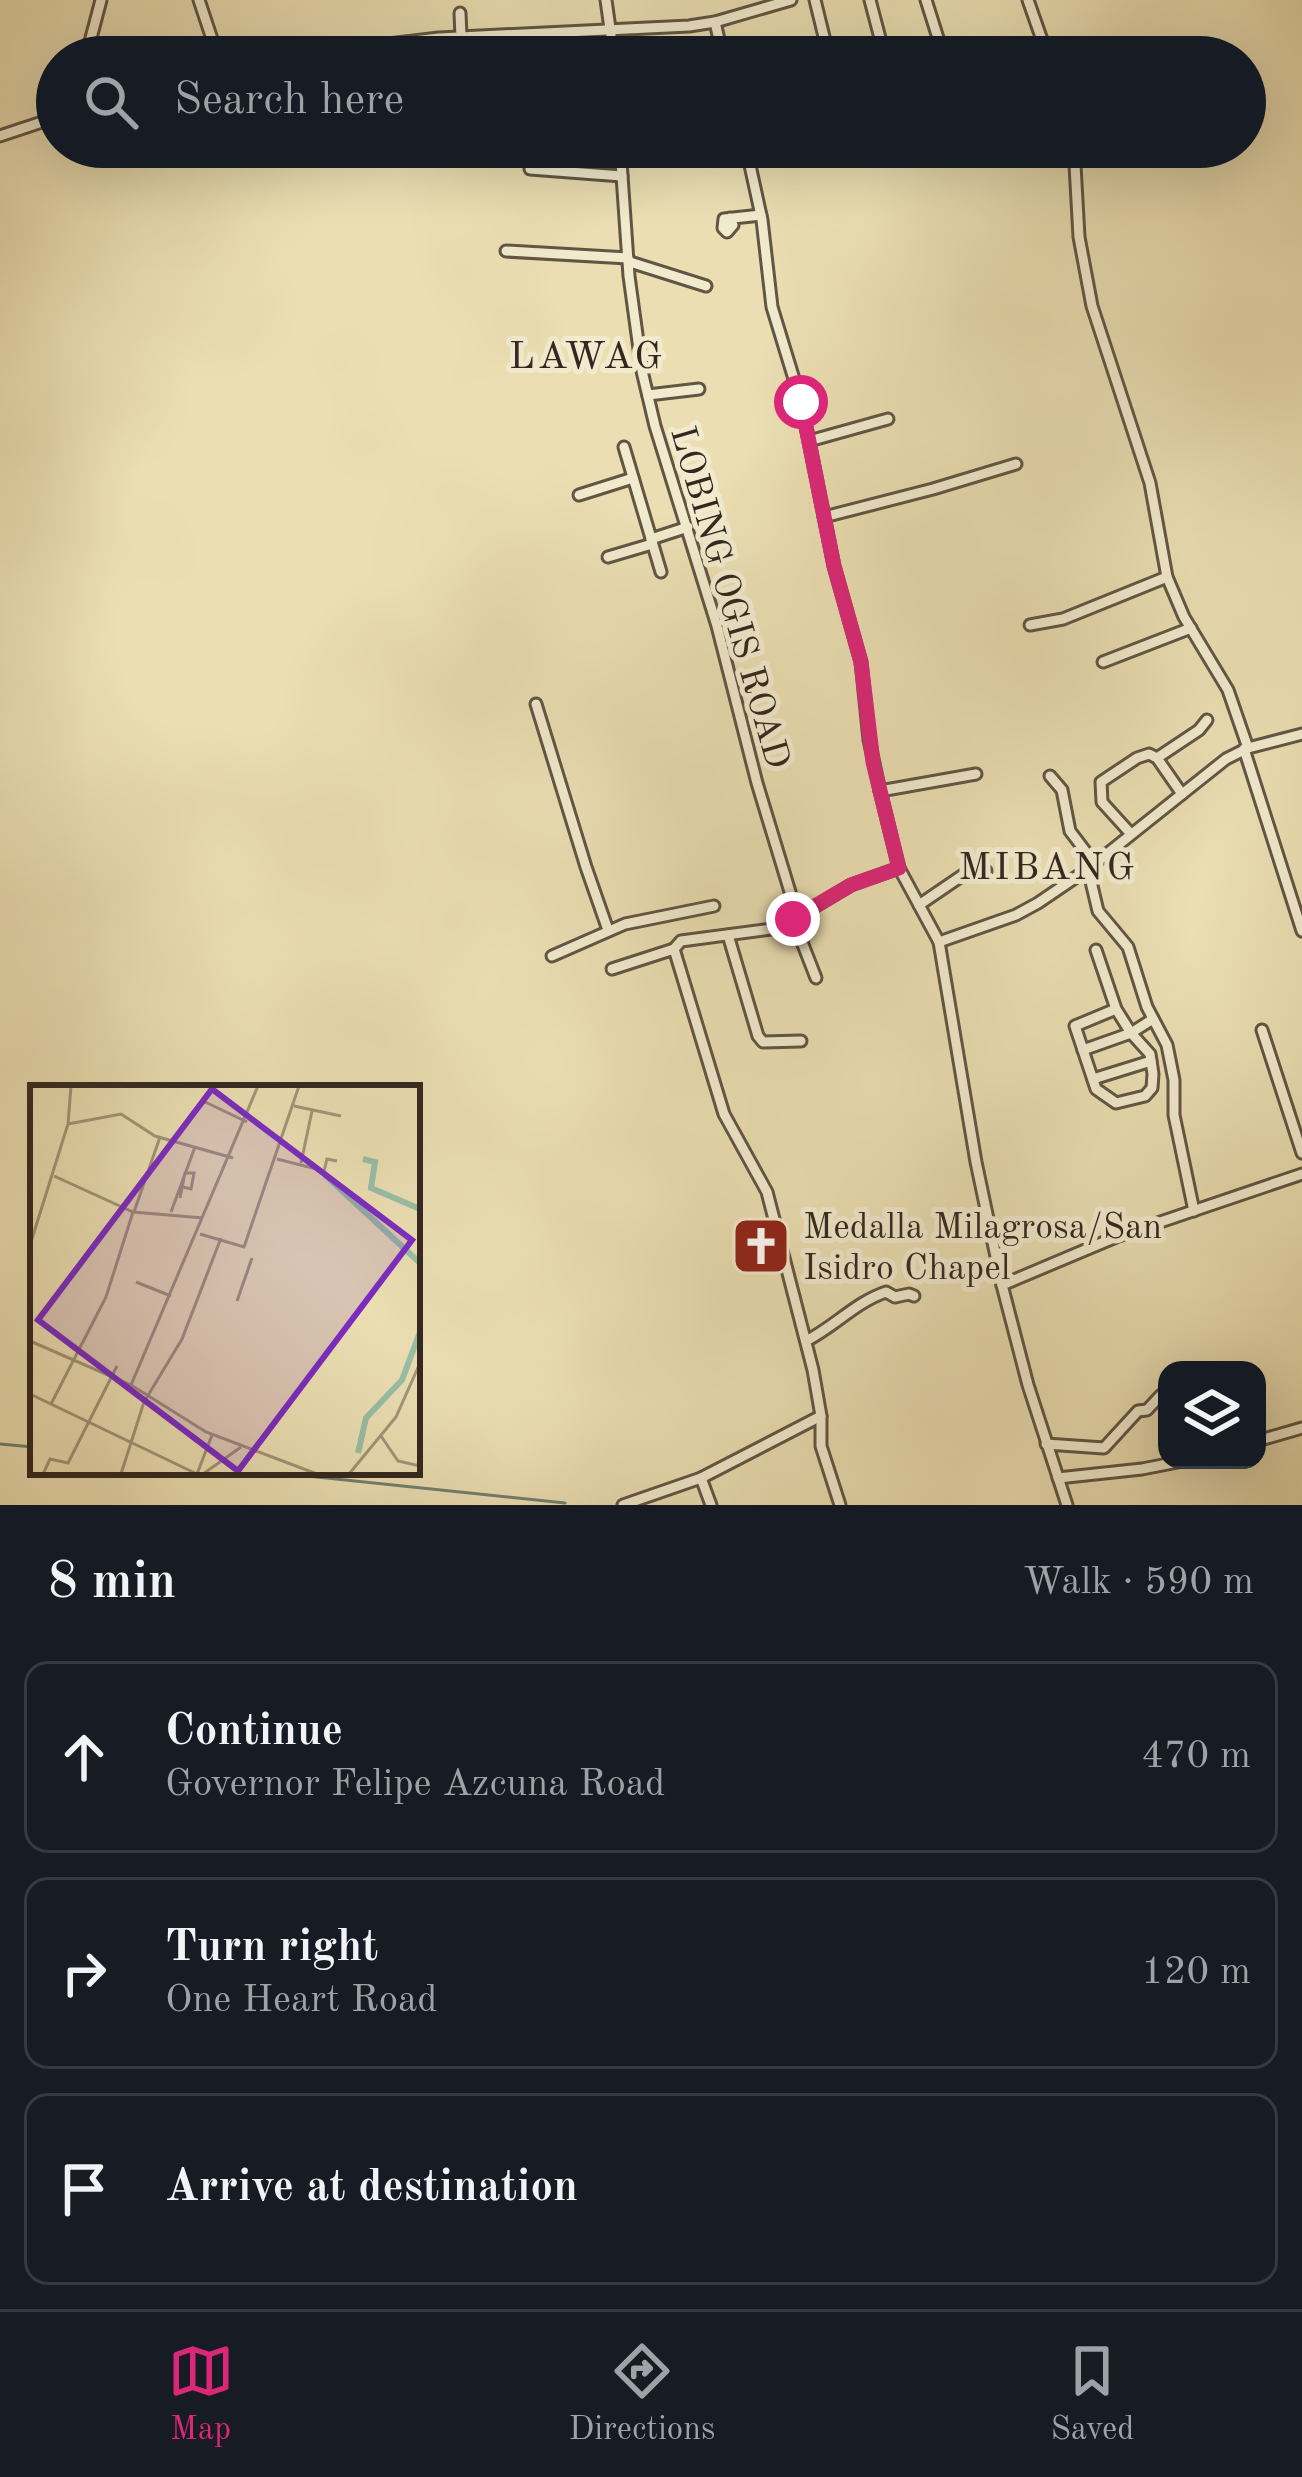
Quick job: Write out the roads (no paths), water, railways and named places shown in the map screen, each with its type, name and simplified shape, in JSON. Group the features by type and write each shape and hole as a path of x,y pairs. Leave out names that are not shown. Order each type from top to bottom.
{"street":[{"path":"92,36 101,0"},
{"path":"199,0 211,36"},
{"path":"606,0 612,36"},
{"path":"479,36 716,22 791,0"},
{"path":"815,0 824,36"},
{"path":"869,0 879,36"},
{"path":"926,0 937,36"},
{"path":"1028,0 1041,36"},
{"path":"460,13 460,36"},
{"path":"716,22 719,36"},
{"path":"0,136 36,123"},
{"name":"LOBING OGIS ROAD","path":"621,168 634,318 648,395 816,978"},
{"path":"751,168 772,307 801,402 834,566 861,662 880,791 899,868 939,942 1002,1286 1067,1505"},
{"path":"1075,168 1079,237 1092,306 1150,483 1167,577 1178,605 1228,690 1302,931"},
{"path":"530,169 622,176"},
{"path":"730,218 761,214"},
{"path":"506,251 629,260 706,286"},
{"path":"648,395 699,389"},
{"path":"809,441 888,419"},
{"path":"624,447 661,572"},
{"path":"824,518 1016,464"},
{"path":"579,495 633,478"},
{"path":"608,557 688,527"},
{"path":"1030,625 1063,619 1167,577"},
{"path":"1103,662 1191,628"},
{"path":"536,704 608,930"},
{"path":"1157,758 1207,720"},
{"path":"939,942 1016,915 1092,866 1226,759 1246,748 1302,734"},
{"path":"1131,834 1102,802 1100,782 1149,754 1157,758 1182,794"},
{"path":"880,791 976,774"},
{"path":"1050,776 1062,790 1070,830 1092,866 1098,911 1128,947 1172,1059 1174,1115 1194,1211"},
{"path":"612,969 681,941 778,928 851,885 899,868"},
{"path":"919,904 963,875 986,871"},
{"path":"552,956 608,930 714,906"},
{"path":"664,916 724,1114 767,1192 806,1341 821,1416 821,1446 840,1505"},
{"path":"728,935 758,1036 763,1042 801,1041"},
{"path":"1096,950 1116,1010 1151,1061 1152,1088 1145,1096 1116,1103 1096,1089 1076,1026 1116,1010"},
{"path":"1084,1050 1131,1033 1153,1019"},
{"path":"1262,1030 1302,1153"},
{"path":"1093,1079 1151,1061"},
{"path":"1002,1286 1071,1254 1302,1174"},
{"path":"806,1341 882,1292 895,1298 914,1296"},
{"path":"1138,1411 1145,1397"},
{"path":"1046,1444 1104,1448 1138,1411 1158,1399"},
{"path":"622,1505 701,1478 821,1416"},
{"path":"1266,1438 1302,1428"},
{"path":"1058,1478 1158,1464"},
{"path":"701,1478 711,1505"}],"waterway":[{"path":"0,1444 30,1447"},
{"path":"298,1475 565,1503"}],"place":[{"name":"Medalla Milagrosa/San Isidro Chapel","path":"761,1246"}],"district":[{"name":"LAWAG","path":"587,354"},
{"name":"MIBANG","path":"1048,865"}]}
